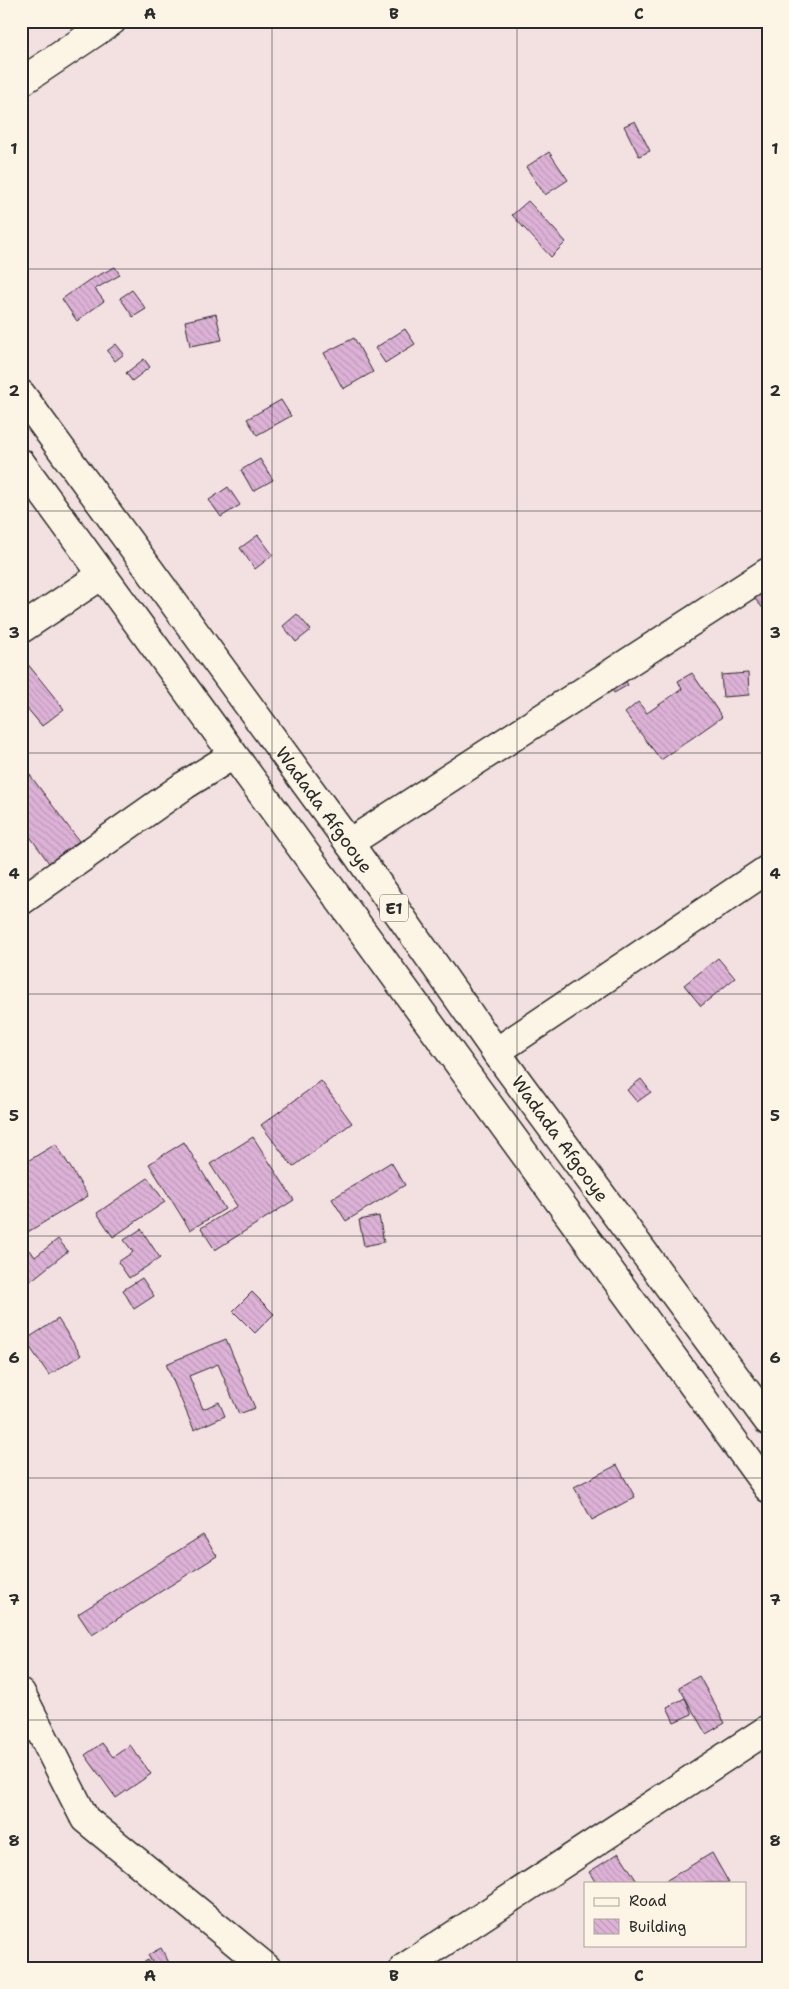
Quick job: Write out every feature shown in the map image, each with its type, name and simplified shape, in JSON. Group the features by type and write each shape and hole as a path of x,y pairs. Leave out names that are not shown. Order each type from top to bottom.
{"main road":[{"path":"21,82 112,21"},
{"name":"Wadada Afgooye","path":"21,394 349,843 496,1052 768,1421"},
{"name":"E1","path":"21,463 768,1488"},
{"path":"349,843 768,572"},
{"path":"21,629 102,575"},
{"path":"21,901 185,785 233,755"},
{"path":"496,1052 768,869"},
{"path":"21,1693 85,1819 267,1968"},
{"path":"404,1968 768,1729"}],"building":[{"path":"635,121 650,151 639,156 624,126"},
{"path":"549,152 568,180 545,195 526,167"},
{"path":"528,201 566,242 551,257 512,215"},
{"path":"115,267 120,275 95,289 104,301 77,321 62,299 89,280"},
{"path":"132,290 146,309 133,317 120,298"},
{"path":"216,314 222,340 190,346 185,321"},
{"path":"405,329 415,344 385,363 375,348"},
{"path":"354,338 373,372 343,389 324,353"},
{"path":"116,344 124,354 115,361 107,351"},
{"path":"144,359 150,367 132,381 126,373"},
{"path":"281,400 291,416 257,435 247,419"},
{"path":"260,459 273,480 253,491 241,470"},
{"path":"228,487 240,505 221,517 209,500"},
{"path":"258,535 273,555 255,569 240,548"},
{"path":"768,586 768,614 754,598"},
{"path":"297,614 311,630 296,642 283,626"},
{"path":"22,657 64,709 42,726 21,701"},
{"path":"692,673 722,717 661,760 625,713 638,702 647,713 682,689 678,681"},
{"path":"748,673 749,695 723,697 721,675"},
{"path":"621,674 628,685 614,693 608,682"},
{"path":"21,763 79,841 49,863 26,831 21,835"},
{"path":"718,958 735,978 701,1006 684,985"},
{"path":"641,1079 651,1092 637,1102 627,1090"},
{"path":"321,1081 352,1123 293,1167 261,1125"},
{"path":"253,1137 294,1200 215,1250 201,1228 237,1206 210,1164"},
{"path":"184,1142 225,1209 190,1230 149,1164"},
{"path":"56,1144 88,1196 21,1236 21,1165"},
{"path":"391,1162 405,1185 346,1221 332,1199"},
{"path":"148,1178 165,1202 113,1237 97,1213"},
{"path":"379,1216 384,1242 364,1246 359,1220"},
{"path":"141,1229 160,1258 129,1278 118,1262 133,1252 124,1240"},
{"path":"58,1239 68,1251 28,1283 21,1274 21,1258 30,1250 35,1257"},
{"path":"142,1278 154,1296 134,1309 123,1290"},
{"path":"252,1292 274,1314 255,1333 233,1311"},
{"path":"58,1319 81,1355 49,1375 25,1340"},
{"path":"226,1339 255,1408 239,1414 218,1364 189,1376 203,1409 219,1402 225,1416 194,1430 166,1364"},
{"path":"617,1465 635,1497 592,1520 574,1487"},
{"path":"203,1535 217,1556 92,1635 78,1614"},
{"path":"699,1676 725,1723 706,1734 679,1687"},
{"path":"685,1698 692,1714 674,1722 667,1707"},
{"path":"102,1743 113,1757 130,1745 151,1774 116,1798 85,1755"},
{"path":"619,1853 637,1882 595,1882 589,1872"},
{"path":"712,1853 728,1882 664,1882"},
{"path":"161,1948 172,1968 155,1968 148,1955"},
{"path":"148,1960 152,1968 134,1968"}]}
